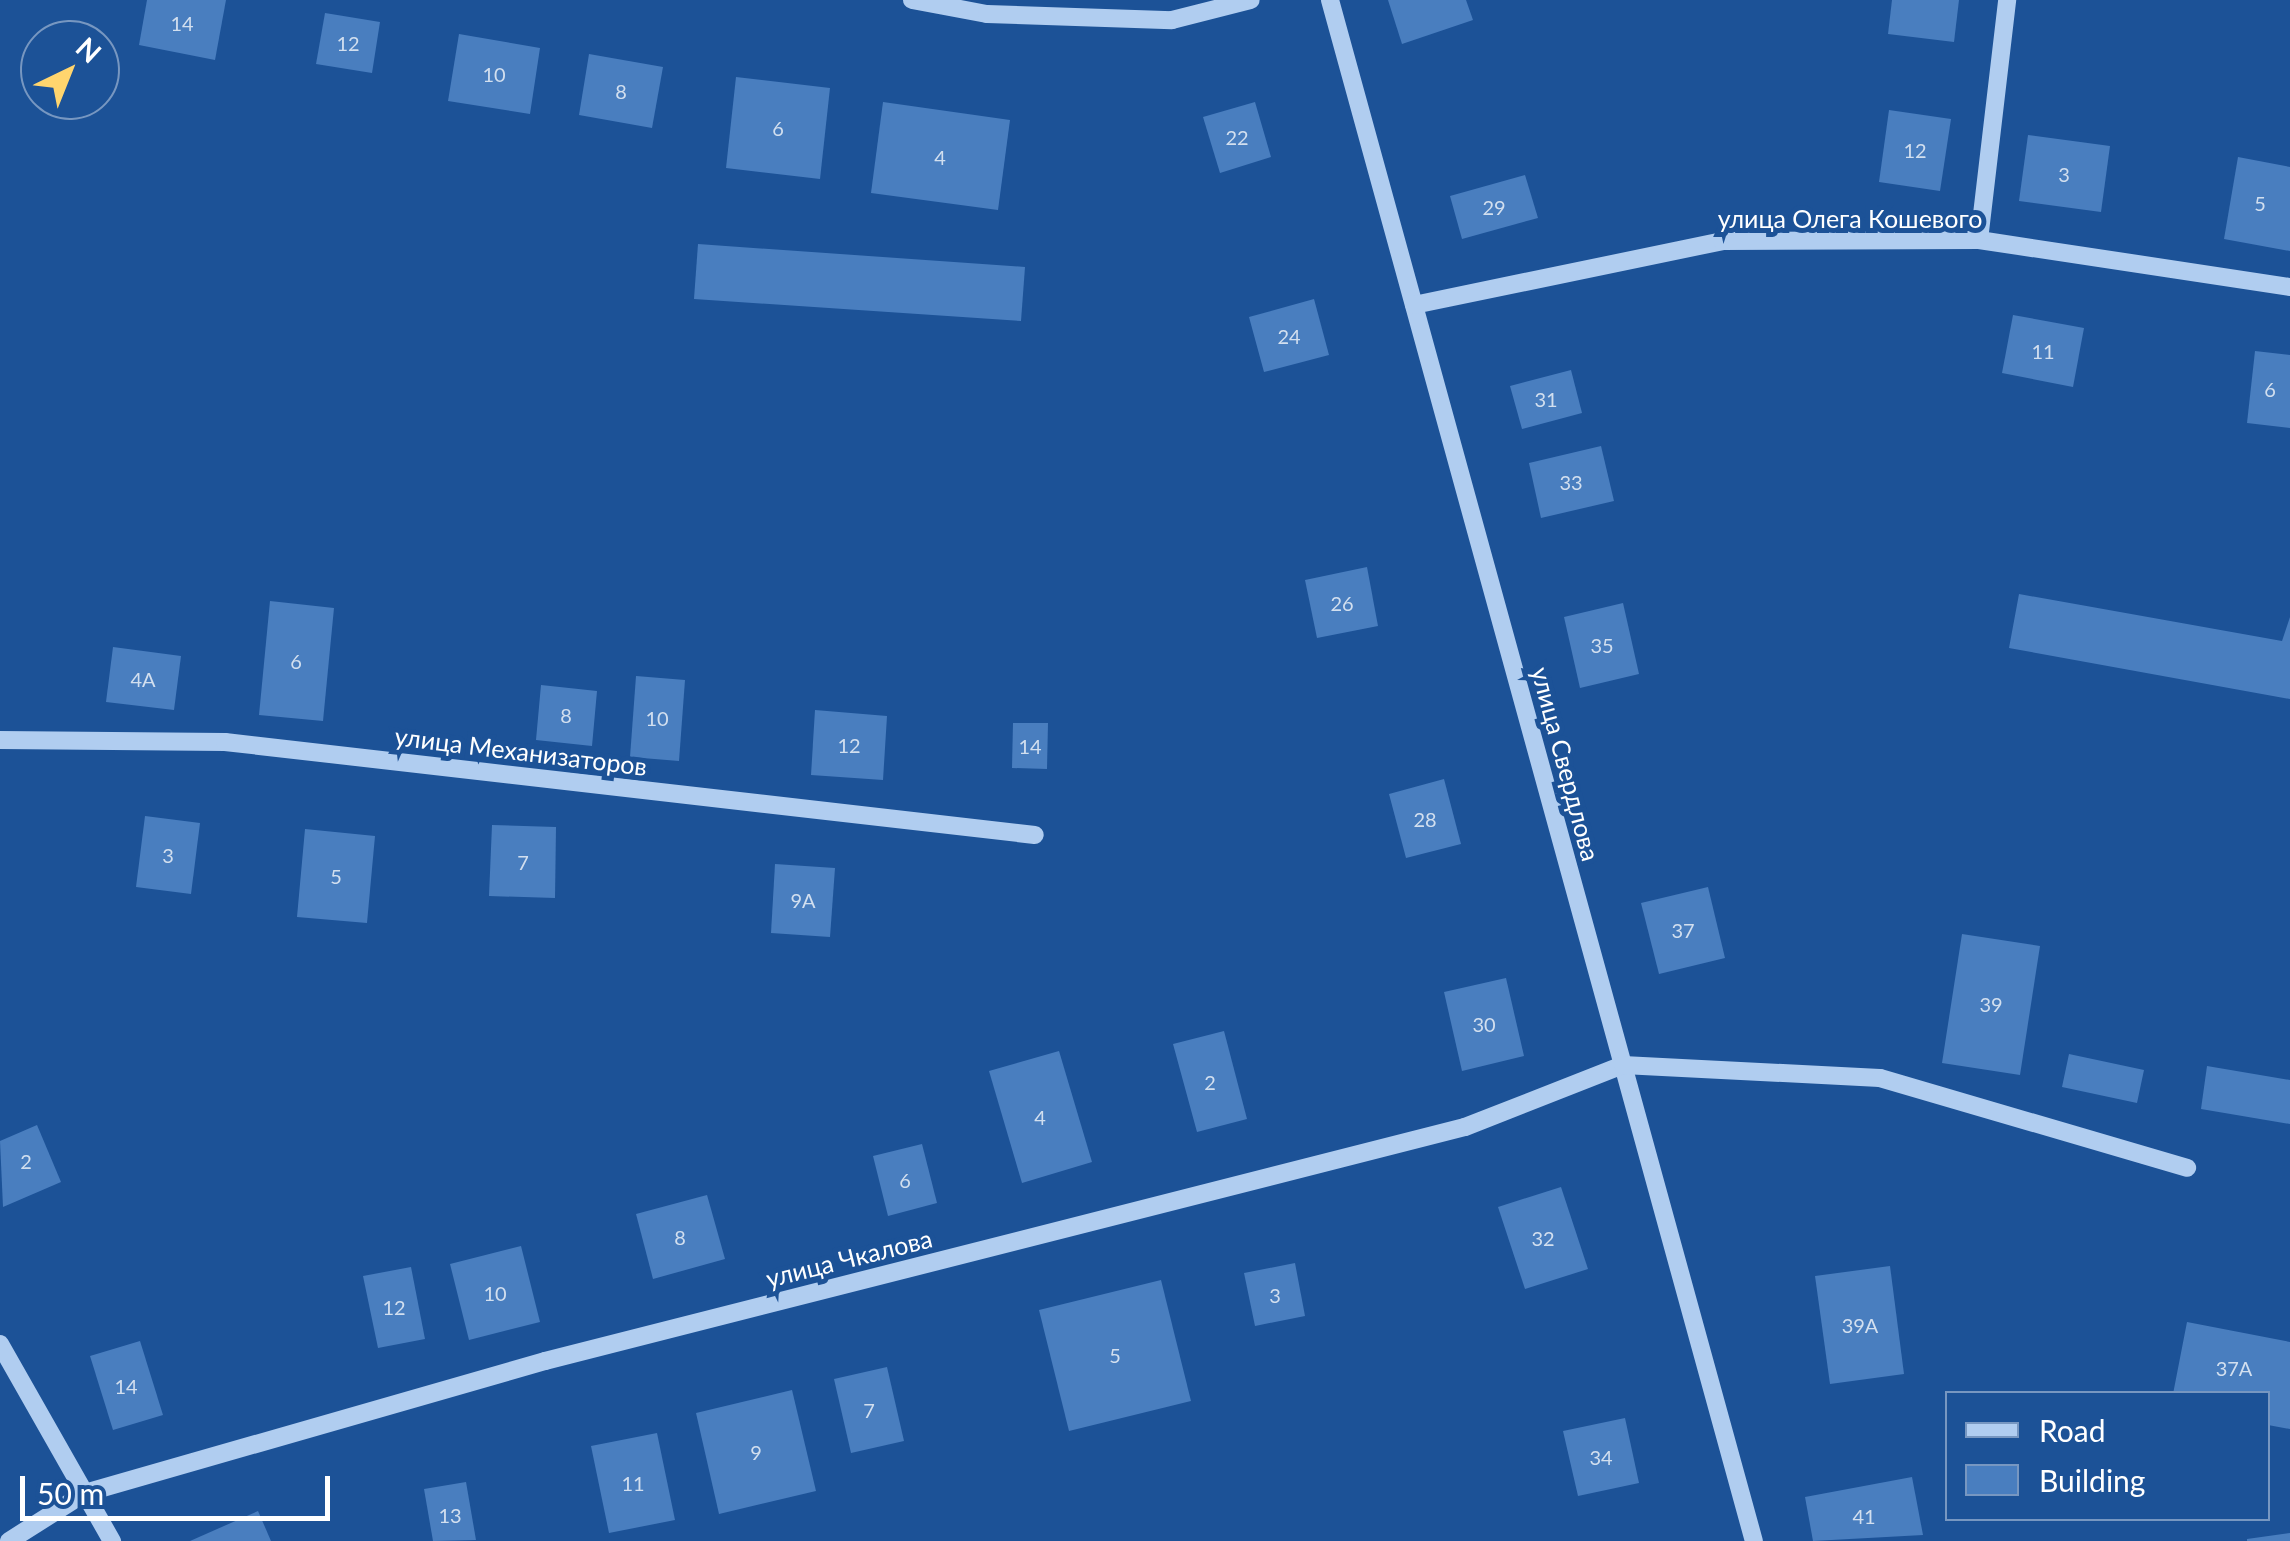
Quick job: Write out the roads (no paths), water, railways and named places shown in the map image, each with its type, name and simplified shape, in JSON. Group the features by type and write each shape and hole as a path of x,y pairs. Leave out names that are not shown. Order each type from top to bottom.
{"street":[{"path":"912,0 987,14 1172,20 1251,0"},
{"name":"улица Свердлова","path":"1330,0 1754,1541"},
{"path":"1979,240 2007,0"},
{"name":"улица Олега Кошевого","path":"1414,304 1722,241 1979,240 2290,287"},
{"name":"улица Механизаторов","path":"0,740 225,742 1035,835"},
{"path":"1623,1066 1880,1078 2187,1168"},
{"name":"улица Чкалова","path":"9,1541 84,1492 545,1361 1465,1127 1623,1066"},
{"path":"0,1344 112,1541"}]}
